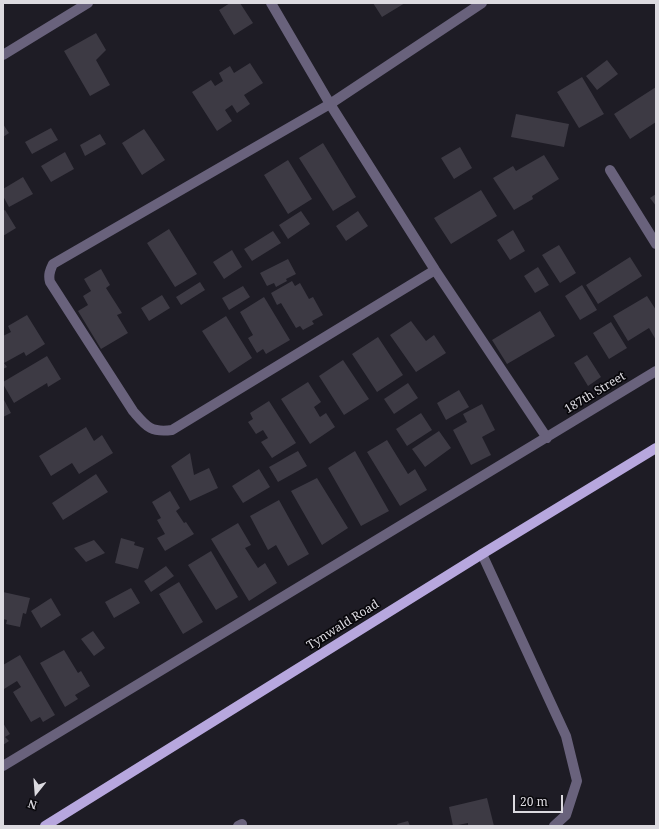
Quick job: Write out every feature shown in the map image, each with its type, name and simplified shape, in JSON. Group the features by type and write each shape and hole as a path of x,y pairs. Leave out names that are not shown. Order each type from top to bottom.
{"main road":[{"name":"Tynwald Road","path":"45,826 482,554 656,448"}],"street":[{"path":"3,55 88,3"},
{"path":"271,3 330,104 435,270 547,438"},
{"path":"435,270 172,430 161,431 152,430 144,424 133,411 49,278 49,273 53,264 330,104 482,3"},
{"path":"610,170 656,244"},
{"name":"187th Street","path":"3,766 656,371"},
{"path":"482,554 566,736 577,781 566,815 554,826"}],"building":[{"path":"230,3 240,3 253,23 234,35 219,10"},
{"path":"373,3 405,3 382,17"},
{"path":"96,33 106,50 96,60 110,85 90,96 64,51"},
{"path":"607,60 618,74 597,90 586,76"},
{"path":"250,63 263,83 244,95 250,104 237,113 232,105 225,110 232,121 217,131 192,92 211,80 215,86 223,81 219,73 230,66 234,73"},
{"path":"582,77 604,114 579,128 557,92"},
{"path":"656,87 656,122 630,139 614,114"},
{"path":"516,114 569,124 564,147 511,137"},
{"path":"3,124 9,133 3,137"},
{"path":"51,128 58,140 32,154 25,142"},
{"path":"144,129 165,160 142,175 122,143"},
{"path":"100,134 106,144 85,156 80,145"},
{"path":"323,143 356,197 333,211 299,158"},
{"path":"460,147 472,168 454,179 441,158"},
{"path":"65,152 74,169 51,182 41,166"},
{"path":"544,155 559,179 532,196 533,199 514,210 493,178 513,166 516,171"},
{"path":"288,160 312,199 288,214 264,175"},
{"path":"23,177 33,194 9,207 3,196 3,189"},
{"path":"481,190 497,216 451,244 434,218"},
{"path":"656,194 656,206 650,198"},
{"path":"5,210 16,228 3,236 3,211"},
{"path":"301,211 310,224 288,239 279,225"},
{"path":"358,211 368,226 346,241 336,226"},
{"path":"169,229 197,274 175,287 147,243"},
{"path":"513,230 525,251 510,260 497,240"},
{"path":"273,231 281,243 252,261 244,249"},
{"path":"559,245 576,273 560,283 542,255"},
{"path":"232,250 242,267 224,279 213,262"},
{"path":"630,257 642,276 598,304 586,285"},
{"path":"288,259 296,274 286,279 287,281 276,287 274,283 267,286 260,273"},
{"path":"538,267 549,285 535,293 524,276"},
{"path":"101,269 110,285 106,288 122,313 117,315 128,333 101,349 78,311 88,305 83,296 91,291 84,279"},
{"path":"292,281 295,286 300,283 309,299 313,297 323,315 312,321 314,324 303,330 300,326 296,328 281,303 277,305 271,293"},
{"path":"200,282 205,290 181,305 176,297"},
{"path":"582,285 597,310 580,320 565,296"},
{"path":"243,286 250,297 229,310 222,298"},
{"path":"162,295 170,308 149,321 141,308"},
{"path":"647,296 656,310 656,340 649,328 628,341 613,316"},
{"path":"264,297 290,340 266,354 263,349 257,353 248,338 253,335 240,312"},
{"path":"540,311 555,336 507,364 492,340"},
{"path":"27,315 45,344 26,356 24,352 4,363 7,367 3,369 3,336 11,332 8,326"},
{"path":"226,316 252,358 229,373 202,331"},
{"path":"411,321 426,341 434,335 446,353 416,372 390,335"},
{"path":"611,322 627,348 609,359 593,333"},
{"path":"378,337 403,375 377,392 352,354"},
{"path":"587,355 601,377 588,386 574,363"},
{"path":"47,356 61,379 48,387 47,383 14,403 3,382"},
{"path":"343,360 369,399 344,415 319,376"},
{"path":"308,382 321,402 314,407 320,417 326,413 335,427 310,444 281,399"},
{"path":"408,383 418,398 394,414 384,399"},
{"path":"459,390 469,407 446,420 437,403"},
{"path":"3,398 11,413 3,417"},
{"path":"269,401 296,443 272,458 261,442 268,438 263,430 256,434 248,422 253,419 250,413"},
{"path":"482,404 495,430 482,437 491,455 471,465 453,430 467,422 463,414"},
{"path":"421,413 432,430 407,446 396,429"},
{"path":"86,427 94,441 102,435 113,453 79,474 72,463 51,476 39,456"},
{"path":"439,431 451,448 425,467 412,449"},
{"path":"387,440 408,474 415,469 427,490 400,506 367,452"},
{"path":"298,451 307,466 278,482 269,467"},
{"path":"355,451 389,511 361,526 328,468"},
{"path":"190,453 194,475 209,468 218,488 190,501 171,466"},
{"path":"259,469 270,487 243,503 232,486"},
{"path":"96,474 108,492 63,520 52,503"},
{"path":"317,478 348,528 322,545 291,491"},
{"path":"170,491 180,508 176,511 194,534 165,551 157,538 165,534 157,520 161,518 152,502"},
{"path":"279,500 309,554 288,566 276,545 268,550 250,516"},
{"path":"238,523 251,545 245,548 258,568 265,563 277,583 249,601 211,539"},
{"path":"121,538 135,542 134,545 144,548 138,569 115,563"},
{"path":"94,540 105,553 86,562 74,548"},
{"path":"211,551 238,597 216,610 188,565"},
{"path":"166,566 174,576 151,592 144,581"},
{"path":"179,582 203,622 183,634 159,594"},
{"path":"131,588 140,603 114,618 105,602"},
{"path":"3,592 30,598 26,614 23,613 20,627 6,624 7,620 3,619"},
{"path":"51,598 61,615 41,628 31,611"},
{"path":"93,631 105,648 94,656 81,639"},
{"path":"64,650 78,673 81,671 90,686 75,695 78,699 65,707 40,663"},
{"path":"20,655 55,715 43,722 40,717 31,722 13,692 21,687 17,681 4,689 3,688 3,665"},
{"path":"3,723 10,734 5,737 9,741 3,745"},
{"path":"487,798 494,826 468,826 468,823 453,826 449,807"},
{"path":"408,821 410,826 398,826 397,824"}]}
